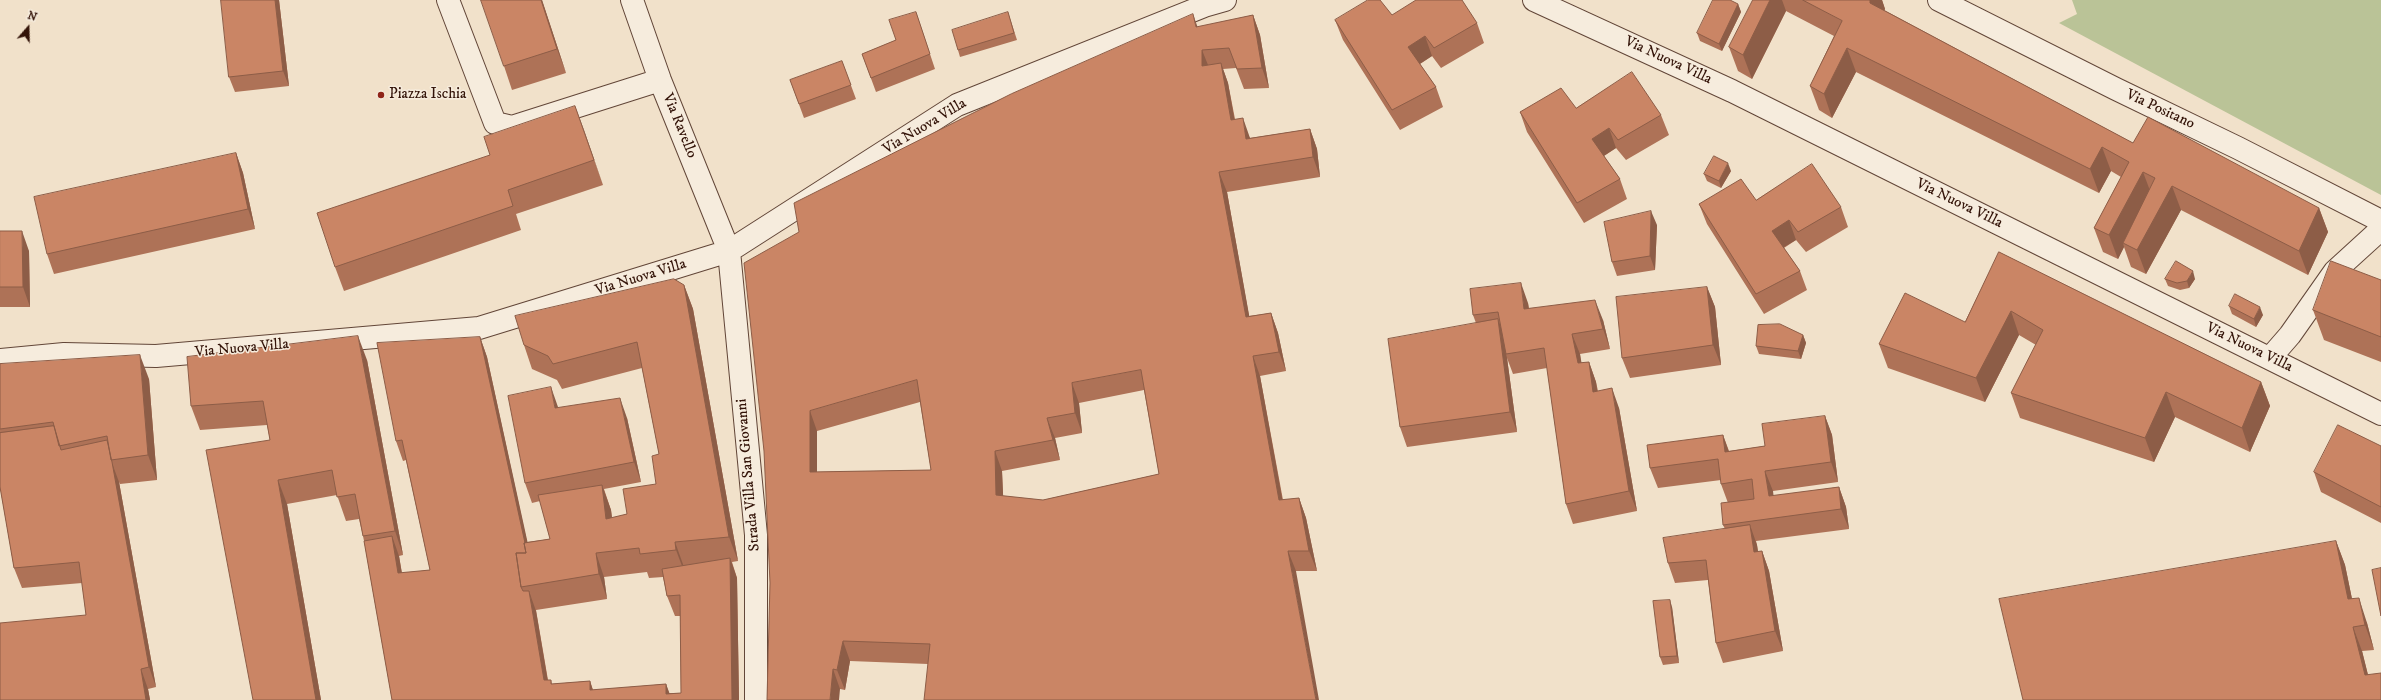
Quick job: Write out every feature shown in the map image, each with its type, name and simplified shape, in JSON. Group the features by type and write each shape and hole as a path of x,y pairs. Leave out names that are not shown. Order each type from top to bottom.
{"street":[{"path":"448,0 495,123 512,127 660,80"},
{"name":"Via Ravello","path":"632,0 660,80 729,251"},
{"name":"Via Nuova Villa","path":"0,360 64,354 156,356 479,328 729,251 957,105 1204,6 1225,0"},
{"name":"Via Nuova Villa","path":"1534,0 1732,91 2381,414"},
{"name":"Via Positano","path":"1939,0 2116,89 2245,151 2381,221"},
{"path":"2270,358 2290,335 2335,271 2381,230"},
{"name":"Strada Villa San Giovanni","path":"729,251 756,535 756,700"}],"green space":[{"path":"2072,0 2381,0 2381,195 2059,23 2077,14"}],"building":[{"path":"221,0 275,0 283,71 229,77"},
{"path":"481,0 541,0 557,49 504,66"},
{"path":"1368,0 1380,0 1392,15 1416,0 1462,0 1477,23 1434,48 1425,36 1408,47 1436,87 1392,110 1335,20"},
{"path":"1713,0 1730,0 1738,4 1719,44 1697,33"},
{"path":"1753,0 1770,0 1743,55 1729,47"},
{"path":"1803,0 1870,0 1870,3 2133,143 2148,117 2319,208 2299,251 2172,186 2137,250 2123,243 2155,178 2143,172 2109,235 2094,228 2129,162 2102,147 2090,169 1847,48 1824,94 1810,86 1842,21"},
{"path":"916,12 930,54 871,78 862,54 896,40 889,20"},
{"path":"1008,12 1014,33 958,50 952,30"},
{"path":"1193,14 1196,27 1253,15 1262,68 1237,69 1229,48 1202,50 1202,66 1221,63 1231,120 1243,118 1246,139 1310,129 1313,157 1219,172 1246,317 1271,313 1279,352 1253,356 1279,500 1299,498 1309,551 1288,551 1316,700 924,700 930,644 843,641 837,670 833,669 830,700 767,700 770,583 764,451 744,263 799,232 794,203 1011,94","holes":["1141,370 1159,474 1043,500 996,495 995,451 1053,440 1047,418 1075,413 1072,383","917,380 931,470 810,472 810,411"]},
{"path":"842,61 851,85 799,104 790,80"},
{"path":"1632,72 1661,115 1618,140 1609,128 1592,139 1620,179 1577,203 1520,112 1561,88 1576,108"},
{"path":"575,106 594,160 508,190 513,206 335,267 317,213 490,155 484,137"},
{"path":"236,153 248,209 47,254 34,197"},
{"path":"1714,156 1728,163 1719,181 1704,174"},
{"path":"1812,164 1841,207 1798,232 1789,220 1772,231 1800,271 1756,294 1699,204 1741,179 1756,200"},
{"path":"1651,211 1650,256 1612,262 1604,222"},
{"path":"0,231 22,231 23,287 0,287"},
{"path":"1999,252 2261,382 2242,428 2166,392 2145,438 2011,393 2043,330 2011,311 1976,378 1879,344 1905,293 1965,322"},
{"path":"2176,261 2193,271 2187,281 2177,283 2165,279"},
{"path":"2331,261 2381,280 2381,337 2313,310"},
{"path":"674,279 684,285 729,537 675,542 676,550 640,554 639,548 596,553 599,574 521,587 516,553 526,553 524,543 550,539 538,495 602,485 606,519 627,514 623,489 656,484 652,456 659,454 637,342 553,364 548,356 524,345 515,316"},
{"path":"1521,283 1524,309 1595,300 1603,329 1572,334 1578,363 1589,362 1593,392 1612,388 1629,491 1566,504 1544,348 1506,354 1498,312 1473,315 1470,289"},
{"path":"1707,287 1713,345 1622,358 1616,297"},
{"path":"2235,294 2260,307 2254,319 2229,306"},
{"path":"1498,319 1510,412 1400,427 1388,339"},
{"path":"1780,324 1803,335 1798,351 1756,346 1758,325"},
{"path":"358,336 395,531 363,536 355,494 337,497 332,470 278,480 316,700 253,700 206,450 270,440 263,401 191,406 187,357"},
{"path":"480,337 525,543 526,553 516,553 521,587 523,591 529,591 544,680 551,680 551,684 590,681 590,690 666,684 666,694 681,693 680,595 667,596 662,569 730,558 732,700 392,700 364,541 392,536 398,573 430,570 402,440 396,441 377,343"},
{"path":"140,355 148,455 111,460 107,436 59,446 53,422 0,429 0,364"},
{"path":"551,387 555,408 620,398 634,462 525,483 508,396"},
{"path":"1825,416 1831,462 1765,471 1769,496 1839,487 1841,509 1723,525 1721,503 1754,499 1752,479 1721,484 1718,459 1650,468 1647,445 1723,435 1725,452 1765,446 1762,424"},
{"path":"2338,425 2381,446 2381,507 2314,472"},
{"path":"54,426 61,450 107,440 149,667 141,669 146,700 0,700 0,623 86,615 79,562 14,568 0,487 0,433"},
{"path":"1750,525 1754,552 1762,551 1775,631 1716,643 1706,560 1668,563 1663,538"},
{"path":"2336,541 2348,599 2359,598 2365,625 2353,627 2365,675 2381,673 2381,700 2023,700 1999,599"},
{"path":"2381,568 2381,616 2372,570"},
{"path":"1670,600 1677,656 1660,657 1653,601"}],"place":[{"name":"Piazza Ischia","path":"381,95"}]}
